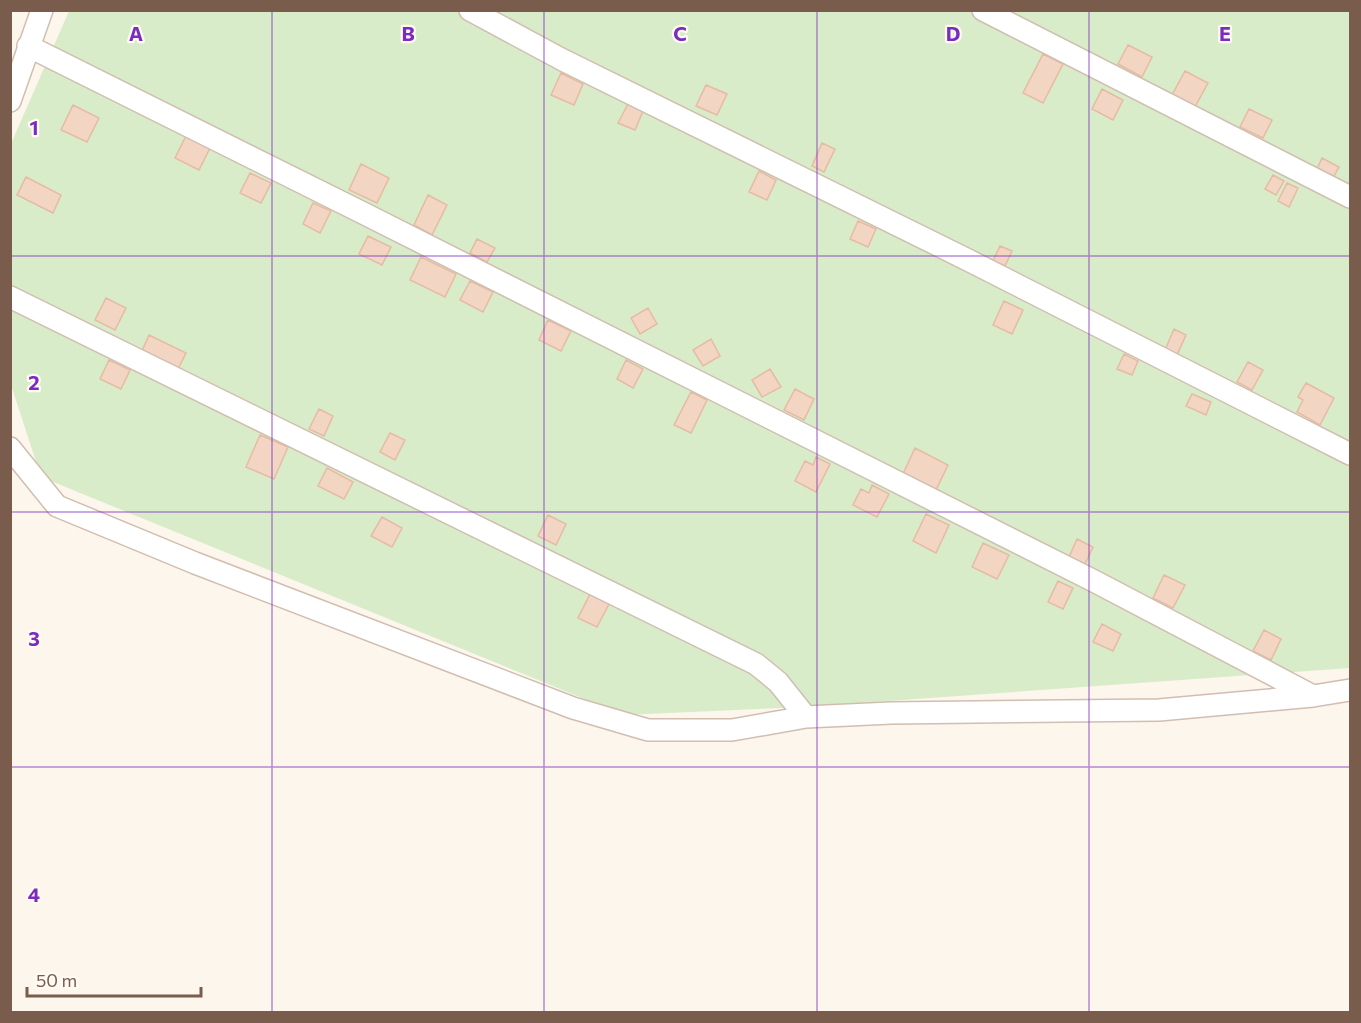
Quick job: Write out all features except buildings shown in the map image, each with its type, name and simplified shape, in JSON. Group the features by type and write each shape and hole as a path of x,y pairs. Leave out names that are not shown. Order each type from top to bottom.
{"street":[{"path":"10,101 42,10"},
{"path":"470,10 561,59 957,255 1350,454"},
{"path":"983,10 1350,197"},
{"path":"28,46 1094,581 1313,696"},
{"path":"10,297 756,664 778,682 806,717"},
{"path":"10,448 57,506 195,563 573,708 648,730 732,730 806,717 891,713 1159,710 1313,696 1350,690"}],"green space":[{"path":"69,11 1350,11 1350,668 803,707 624,715 41,477 11,385 10,146"}]}
